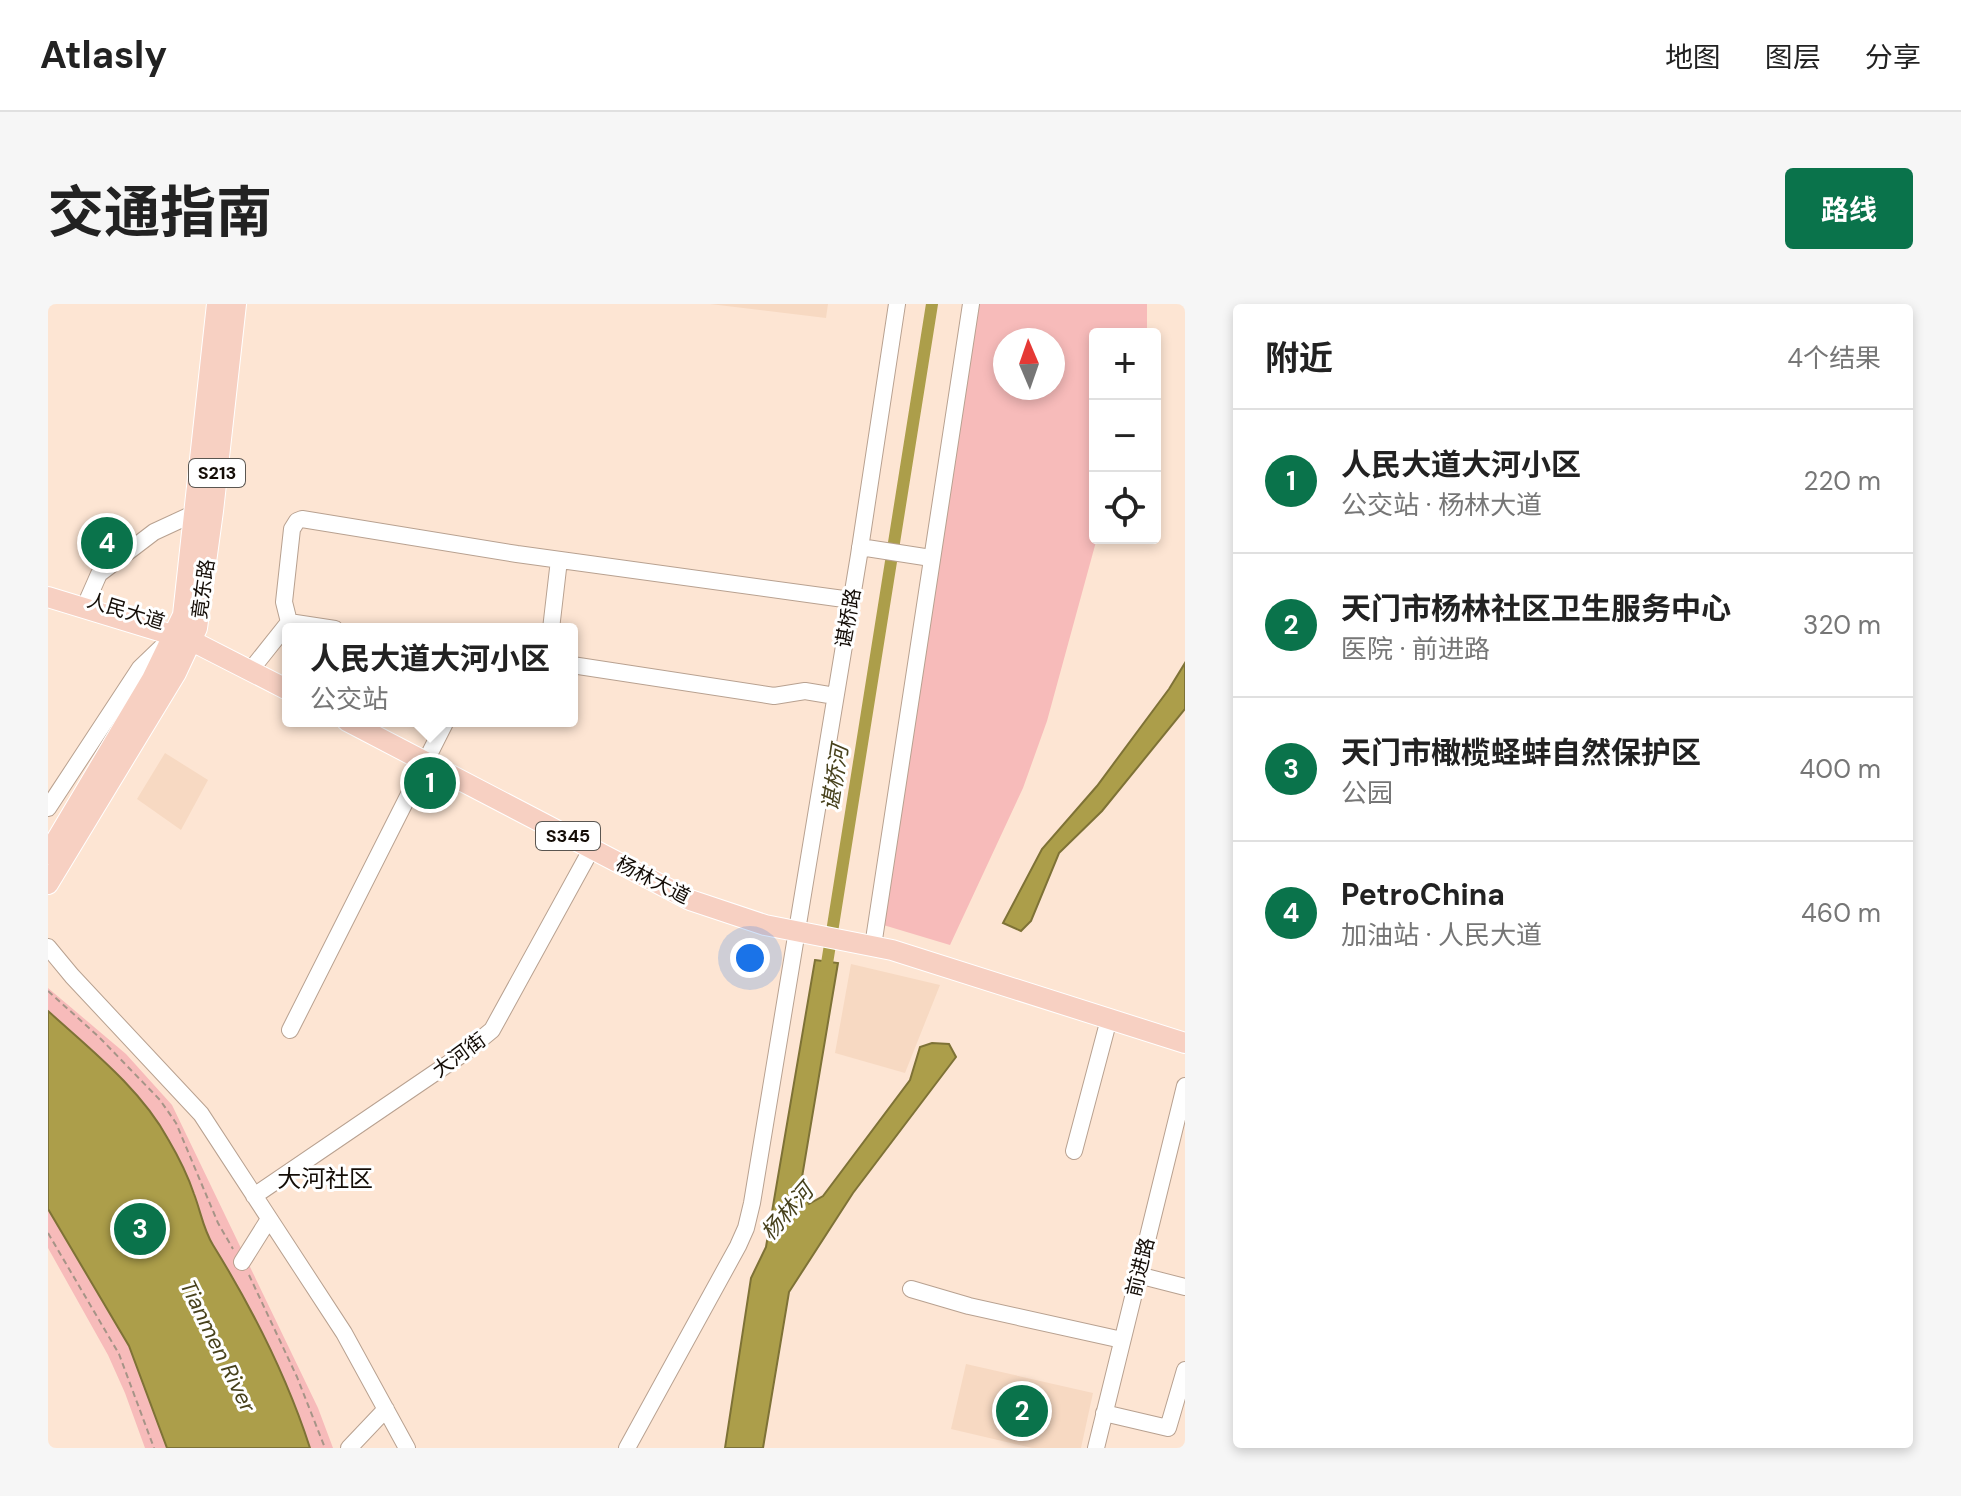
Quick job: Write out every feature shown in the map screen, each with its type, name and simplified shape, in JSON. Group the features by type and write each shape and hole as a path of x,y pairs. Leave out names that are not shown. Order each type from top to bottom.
{"main road":[{"name":"竟东路","path":"48,884 176,673 217,304"},
{"name":"竟东路","path":"48,854 202,605 236,304"},
{"name":"人民大道","path":"48,588 88,599 182,635"},
{"name":"人民大道","path":"48,597 182,635"},
{"path":"182,635 282,687"},
{"name":"杨林大道","path":"359,727 690,900 728,915 796,931"},
{"name":"S345","path":"796,931 918,957 1185,1043"}],"street":[{"name":"谌桥路","path":"627,1448 746,1228 860,547 897,304"},
{"path":"867,944 971,304"},
{"path":"88,599 99,574 154,532 195,513"},
{"path":"296,623 289,622 284,602 292,529 302,519 559,560 851,600"},
{"path":"860,547 931,558"},
{"path":"552,623 559,560"},
{"path":"250,671 282,631"},
{"path":"48,808 140,668 182,635"},
{"path":"578,666 774,696 805,691 835,696"},
{"path":"290,1030 443,727"},
{"name":"大河街","path":"254,1196 464,1053 492,1030 592,848"},
{"path":"48,947 201,1114 344,1333 407,1448"},
{"path":"1074,1151 1109,1019"},
{"name":"前进路","path":"1096,1448 1185,1086"},
{"path":"242,1262 269,1219"},
{"path":"1138,1275 1185,1287"},
{"path":"911,1289 969,1306 1122,1340"},
{"path":"1104,1413 1168,1428 1185,1370"},
{"path":"349,1448 386,1409"}],"path":[{"path":"48,991 99,1037 160,1100 176,1123 218,1223 242,1262 297,1377 325,1448"},
{"path":"48,1233 119,1354 154,1448"}],"shaded area":[{"path":"710,304 828,304 826,318"},
{"path":"976,304 1147,304 1147,328 1089,328 1089,544 1095,544 1047,721 1023,788 950,945 880,924"},
{"path":"165,753 208,780 181,830 137,799"},
{"path":"851,964 940,985 905,1073 835,1053"},
{"path":"48,988 126,1054 172,1105 318,1408 333,1448 145,1448 108,1355 48,1248"},
{"path":"966,1364 1093,1393 1081,1448 1032,1448 951,1429"}],"water":[{"path":"1185,663 1185,709 1102,811 1059,853 1031,921 1021,931 1003,923 1042,849 1097,786"},
{"name":"杨林河","path":"815,960 838,963 800,1189 809,1204 823,1196 910,1080 920,1047 932,1043 949,1044 956,1057 853,1193 789,1292 763,1448 725,1448 751,1278 766,1247"},
{"name":"Tianmen River","path":"48,1011 144,1103 168,1139 189,1180 204,1227 255,1318 279,1369 310,1448 167,1448 129,1346 48,1209"}],"waterway":[{"name":"谌桥河","path":"825,976 932,304"}],"place":[{"name":"PetroChina","path":"107,543"},
{"name":"人民大道大河小区","path":"430,783"},
{"name":"天门市橄榄蛏蚌自然保护区","path":"140,1229"},
{"name":"天门市杨林社区卫生服务中心","path":"1022,1411"}],"district":[{"name":"大河社区","path":"325,1178"}]}
